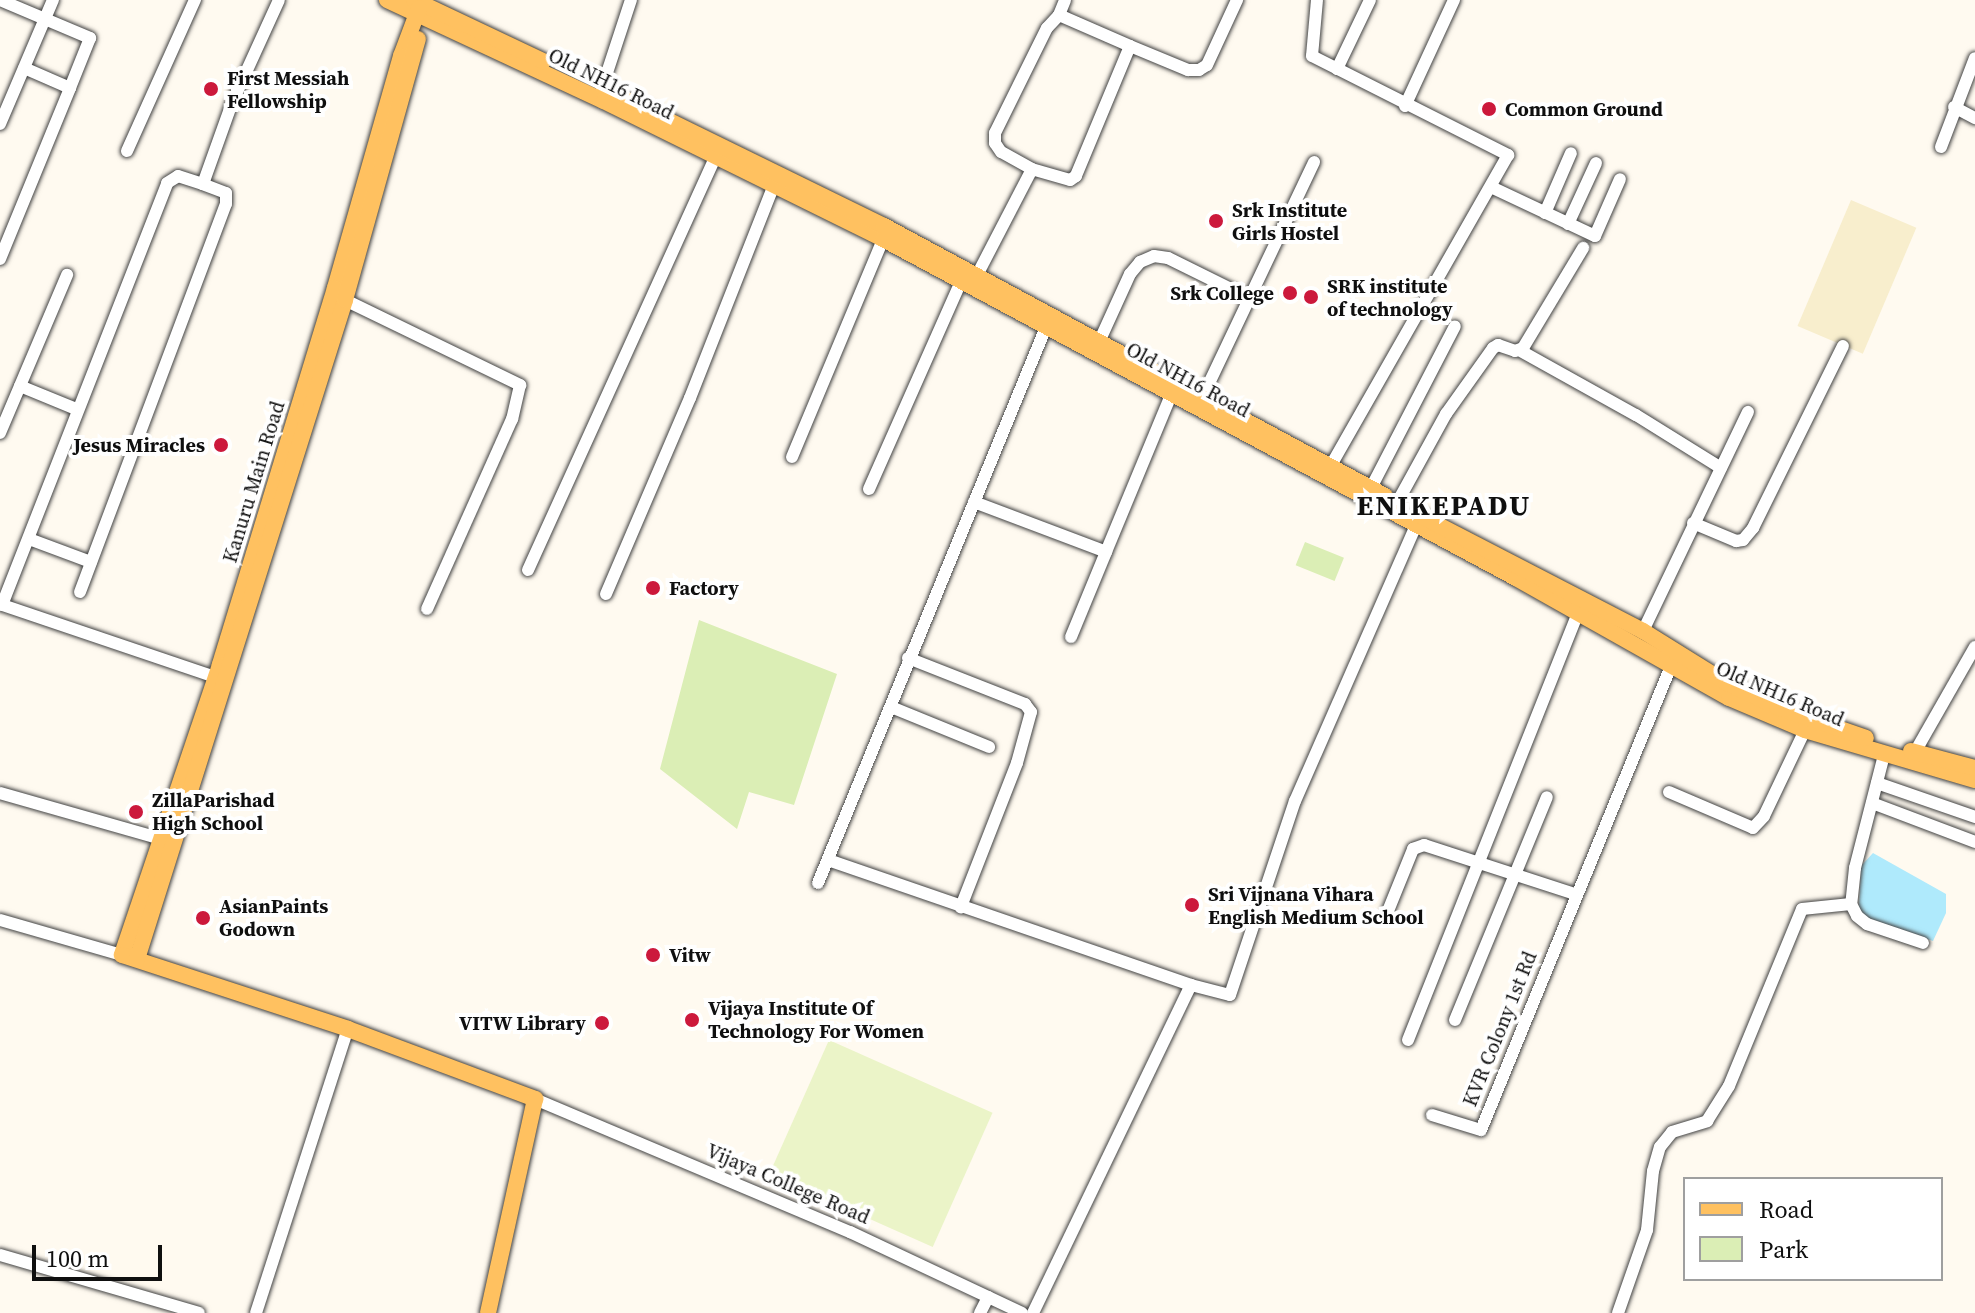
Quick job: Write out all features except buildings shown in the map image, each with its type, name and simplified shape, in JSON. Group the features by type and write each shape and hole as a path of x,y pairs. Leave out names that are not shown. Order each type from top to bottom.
{"main road":[{"name":"Old NH16 Road","path":"387,0 423,7 602,88 970,281 1046,327 1578,613 1729,698 1805,730 1975,780"},
{"name":"Old NH16 Road","path":"423,7 715,157 1099,342 1643,631 1725,682 1777,707 1975,768"},
{"name":"Kanuru Main Road","path":"129,957 161,839 191,774 215,677 345,300 423,7"},
{"name":"Kanuru Main Road","path":"129,957 191,774 264,541 423,7"},
{"path":"129,957 348,1029 535,1099 488,1313"}],"street":[{"path":"0,0 91,40 0,259"},
{"path":"0,124 53,0"},
{"path":"127,151 195,0"},
{"path":"203,184 232,103 279,0"},
{"path":"602,88 631,0"},
{"path":"1065,0 1059,15 1047,28 995,133 995,143 1001,152 1032,169 1061,179 1076,176 1130,46"},
{"path":"1059,15 1188,70 1199,70 1207,65 1237,0"},
{"path":"1317,0 1312,56 1405,106 1508,155 1331,465"},
{"path":"1337,69 1370,0"},
{"path":"1405,106 1454,0"},
{"path":"1941,147 1975,58"},
{"path":"24,68 70,88"},
{"path":"1954,107 1975,118"},
{"path":"1545,213 1571,153"},
{"path":"528,570 715,157"},
{"path":"1203,396 1314,162"},
{"path":"1568,224 1596,163"},
{"path":"869,489 970,281 1032,169"},
{"path":"80,592 226,204 226,193 178,176 167,183 1,605 215,677"},
{"path":"1491,187 1595,236 1620,179"},
{"path":"606,594 690,398 774,185"},
{"path":"792,457 883,239"},
{"path":"1519,350 1527,343 1583,248"},
{"path":"1099,342 1130,274 1140,262 1154,256 1168,258 1249,298"},
{"path":"0,433 67,275"},
{"path":"345,300 520,385 512,419 427,609"},
{"path":"1371,488 1455,326"},
{"path":"818,883 1046,327"},
{"path":"1397,503 1446,414 1493,348 1503,345 1519,350 1636,415 1721,468"},
{"path":"1693,523 1736,541 1743,540 1753,528 1843,346"},
{"path":"20,386 76,409"},
{"path":"1071,637 1171,395"},
{"path":"1643,631 1748,412"},
{"path":"974,502 1106,552"},
{"path":"828,860 1235,1000 1295,801 1416,526"},
{"path":"29,539 91,562"},
{"path":"1408,1040 1578,613"},
{"path":"1915,752 1975,647"},
{"path":"908,658 1025,704 1031,712 1017,763 961,907"},
{"path":"1388,911 1418,846 1429,846 1575,894 1671,666"},
{"path":"891,707 989,747"},
{"path":"1669,792 1753,828 1764,816 1805,730"},
{"path":"1884,755 1855,868 1851,904 1867,924 1923,943"},
{"path":"1877,783 1975,817"},
{"path":"0,793 161,839"},
{"path":"1455,1020 1547,797"},
{"path":"1872,803 1975,842"},
{"name":"KVR Colony 1st Rd","path":"1432,1115 1481,1130 1575,894"},
{"path":"1618,1313 1647,1230 1653,1171 1660,1147 1672,1132 1707,1121 1729,1086 1802,909 1851,904"},
{"path":"0,920 129,957"},
{"path":"1033,1313 1191,985"},
{"path":"256,1313 348,1029"},
{"name":"Vijaya College Road","path":"535,1099 850,1232 1022,1313"},
{"path":"0,1255 199,1313"},
{"path":"980,1313 988,1297"}],"shaded area":[{"path":"1851,200 1916,228 1863,354 1797,326"}],"green space":[{"path":"1305,542 1344,558 1335,581 1296,565"},
{"path":"699,620 837,674 794,805 749,792 737,829 660,769"},
{"path":"829,1040 993,1113 933,1247 769,1174"}],"water":[{"path":"1873,853 1946,894 1946,913 1933,941 1864,918 1859,910 1861,866"}],"place":[{"name":"First Messiah Fellowship","path":"211,89"},
{"name":"Common Ground","path":"1489,109"},
{"name":"Srk Institute Girls Hostel","path":"1216,221"},
{"name":"Srk College","path":"1290,293"},
{"name":"SRK institute of technology","path":"1311,297"},
{"name":"Jesus Miracles","path":"221,445"},
{"name":"Factory","path":"653,588"},
{"name":"ZillaParishad High School","path":"136,812"},
{"name":"Sri Vijnana Vihara English Medium School","path":"1192,905"},
{"name":"AsianPaints Godown","path":"203,918"},
{"name":"Vitw","path":"653,955"},
{"name":"Vijaya Institute Of Technology For Women","path":"692,1020"},
{"name":"VITW Library","path":"602,1023"}],"district":[{"name":"ENIKEPADU","path":"1444,505"}]}
